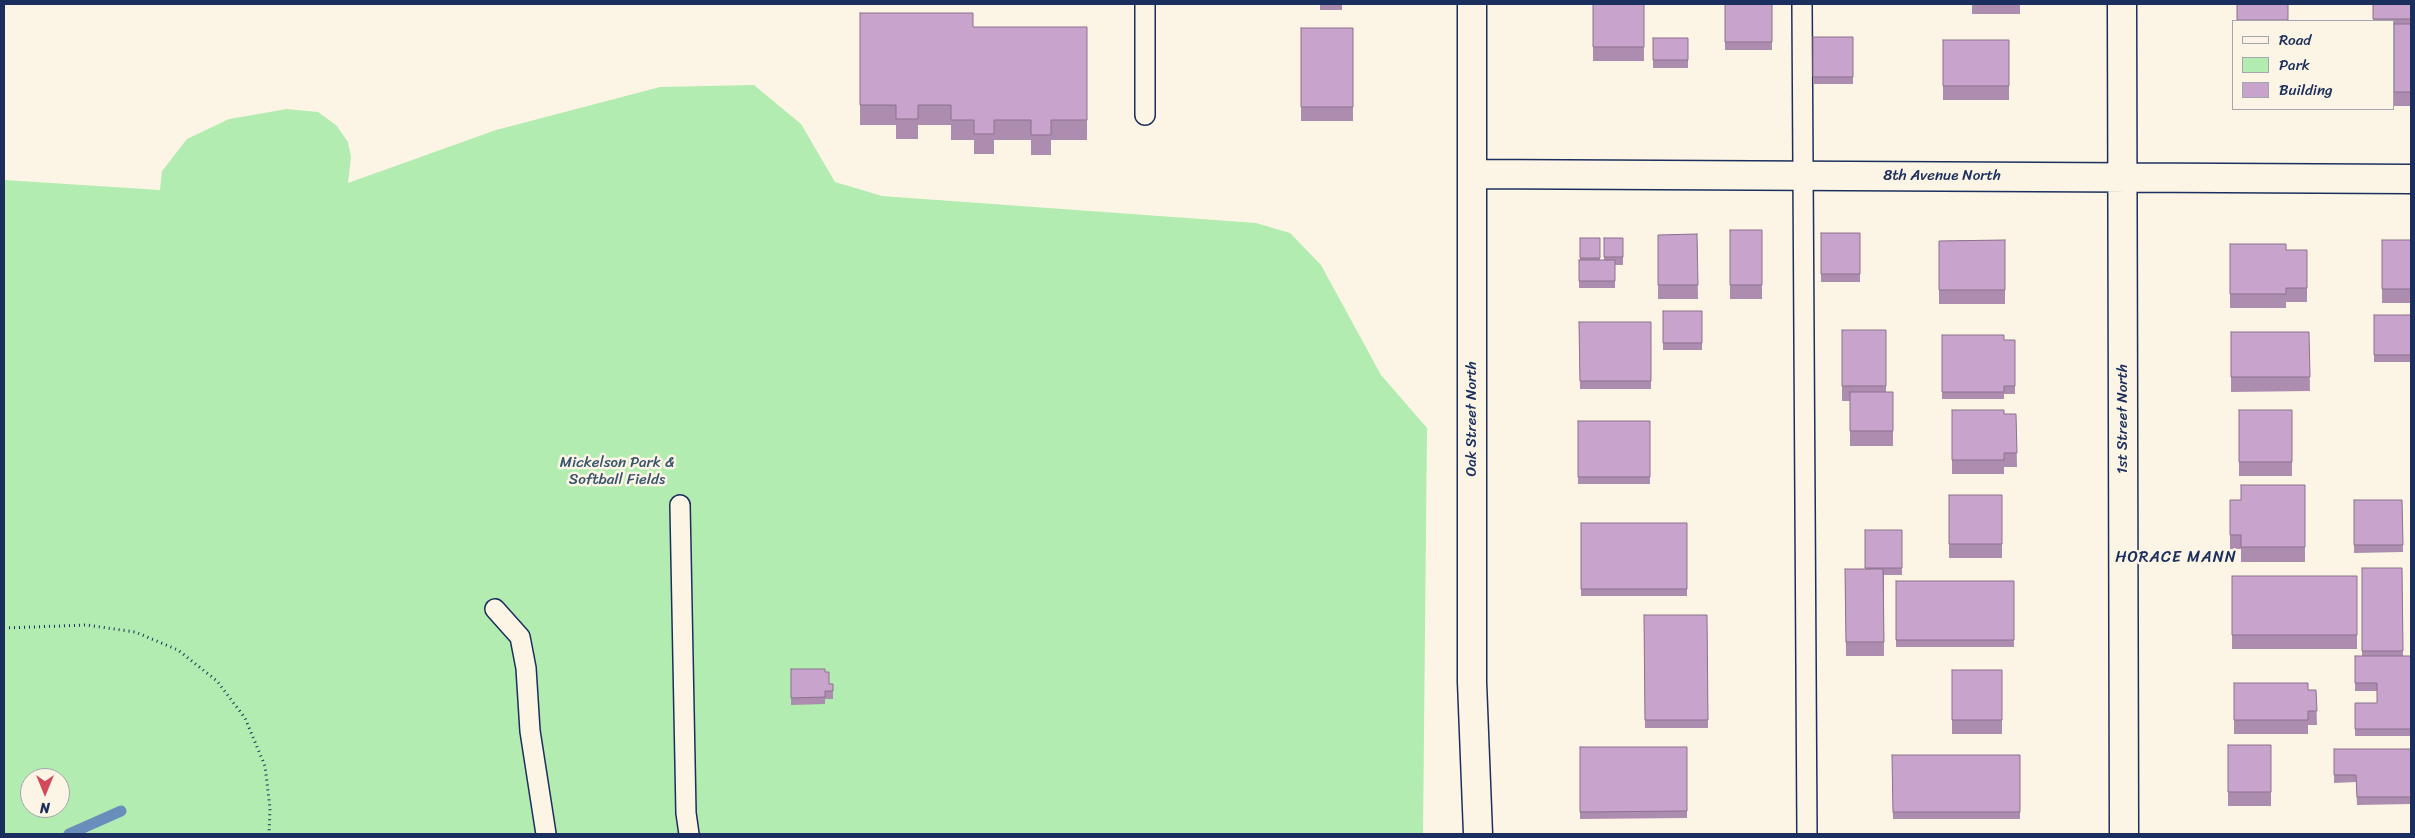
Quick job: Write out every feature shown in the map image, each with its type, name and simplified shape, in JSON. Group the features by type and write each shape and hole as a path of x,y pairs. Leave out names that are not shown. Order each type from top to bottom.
{"street":[{"name":"Oak Street North","path":"1472,4 1472,682 1478,834"},
{"name":"1st Street North","path":"2122,4 2124,834"},
{"name":"8th Avenue North","path":"1472,174 2411,179"}],"lane":[{"path":"1145,115 1146,4"},
{"path":"1802,4 1807,834"},
{"path":"680,505 686,813 689,834"},
{"path":"494,608 520,637 526,668 530,731 546,834"}],"path":[{"path":"4,628 86,625 135,632 178,650 218,681 245,718 265,766 270,808 269,834"}],"green space":[{"name":"Mickelson Park & Softball Fields","path":"754,85 801,124 835,182 882,196 1256,223 1290,233 1321,265 1381,375 1427,428 1423,834 4,834 4,180 160,190 162,171 187,139 229,119 287,109 318,112 336,125 348,142 351,157 348,183 496,130 660,87"}],"building":[{"path":"1593,4 1644,4 1644,47 1593,47"},
{"path":"1725,4 1772,4 1772,42 1725,42"},
{"path":"2237,4 2288,4 2288,20 2237,20"},
{"path":"2373,4 2411,4 2411,19 2373,19"},
{"path":"860,13 973,13 973,27 1087,27 1087,120 1051,120 1051,135 1031,135 1031,120 994,120 994,134 974,134 974,120 951,120 951,105 918,105 918,119 896,119 896,105 860,105"},
{"path":"2395,24 2411,24 2411,92 2395,92"},
{"path":"1301,28 1353,28 1353,107 1301,107"},
{"path":"1813,37 1853,37 1853,77 1813,77"},
{"path":"1653,38 1688,38 1688,60 1653,60"},
{"path":"1943,40 2009,40 2009,86 1943,86"},
{"path":"1730,230 1762,230 1762,285 1730,285"},
{"path":"1821,233 1860,233 1860,274 1821,274"},
{"path":"1697,234 1698,285 1658,285 1658,235"},
{"path":"1580,238 1600,238 1600,258 1580,258"},
{"path":"1604,238 1623,238 1623,257 1604,257"},
{"path":"2005,240 2005,290 1939,290 1939,241"},
{"path":"2382,240 2411,240 2411,289 2382,289"},
{"path":"2230,244 2286,244 2286,250 2307,250 2307,288 2286,288 2286,294 2230,294"},
{"path":"1579,260 1615,260 1615,281 1579,281"},
{"path":"1663,311 1702,311 1702,343 1663,343"},
{"path":"2374,315 2411,315 2411,355 2374,355"},
{"path":"1579,322 1651,322 1651,381 1580,381"},
{"path":"1842,330 1886,330 1886,386 1842,386"},
{"path":"2231,332 2309,332 2310,377 2231,377"},
{"path":"1942,335 2004,335 2004,340 2015,340 2015,386 2004,386 2004,392 1942,392"},
{"path":"1850,392 1893,392 1893,431 1850,431"},
{"path":"1952,410 2004,410 2004,414 2016,414 2017,453 2004,453 2004,460 1952,460"},
{"path":"2239,410 2292,410 2292,462 2239,462"},
{"path":"1578,421 1650,421 1650,477 1578,477"},
{"path":"2241,485 2305,485 2305,547 2241,547 2241,535 2230,535 2230,500 2241,500"},
{"path":"1949,495 2002,495 2002,544 1949,544"},
{"path":"2354,500 2402,500 2403,545 2354,545"},
{"path":"1581,523 1687,523 1687,589 1581,589"},
{"path":"1865,530 1902,530 1902,568 1865,568"},
{"path":"2362,568 2402,568 2403,651 2362,651"},
{"path":"1845,569 1883,569 1884,642 1846,642"},
{"path":"2232,576 2357,576 2357,635 2232,635"},
{"path":"1896,581 2014,581 2014,640 1896,640"},
{"path":"1644,615 1707,615 1708,720 1645,720"},
{"path":"2355,656 2411,656 2411,729 2355,729 2355,703 2377,703 2377,683 2355,683"},
{"path":"791,669 825,669 825,672 829,672 829,684 833,684 833,691 825,691 825,697 791,698"},
{"path":"1952,670 2002,670 2002,720 1952,720"},
{"path":"2234,683 2308,683 2308,690 2316,690 2317,711 2308,711 2308,720 2234,720"},
{"path":"2228,745 2271,745 2271,792 2228,792"},
{"path":"1580,747 1687,747 1687,811 1580,812"},
{"path":"2334,749 2411,749 2411,797 2357,797 2356,775 2334,775"},
{"path":"1892,755 2020,755 2020,812 1893,812"}],"waterway":[{"path":"69,834 121,811"}],"district":[{"name":"HORACE MANN","path":"2176,558"}]}
